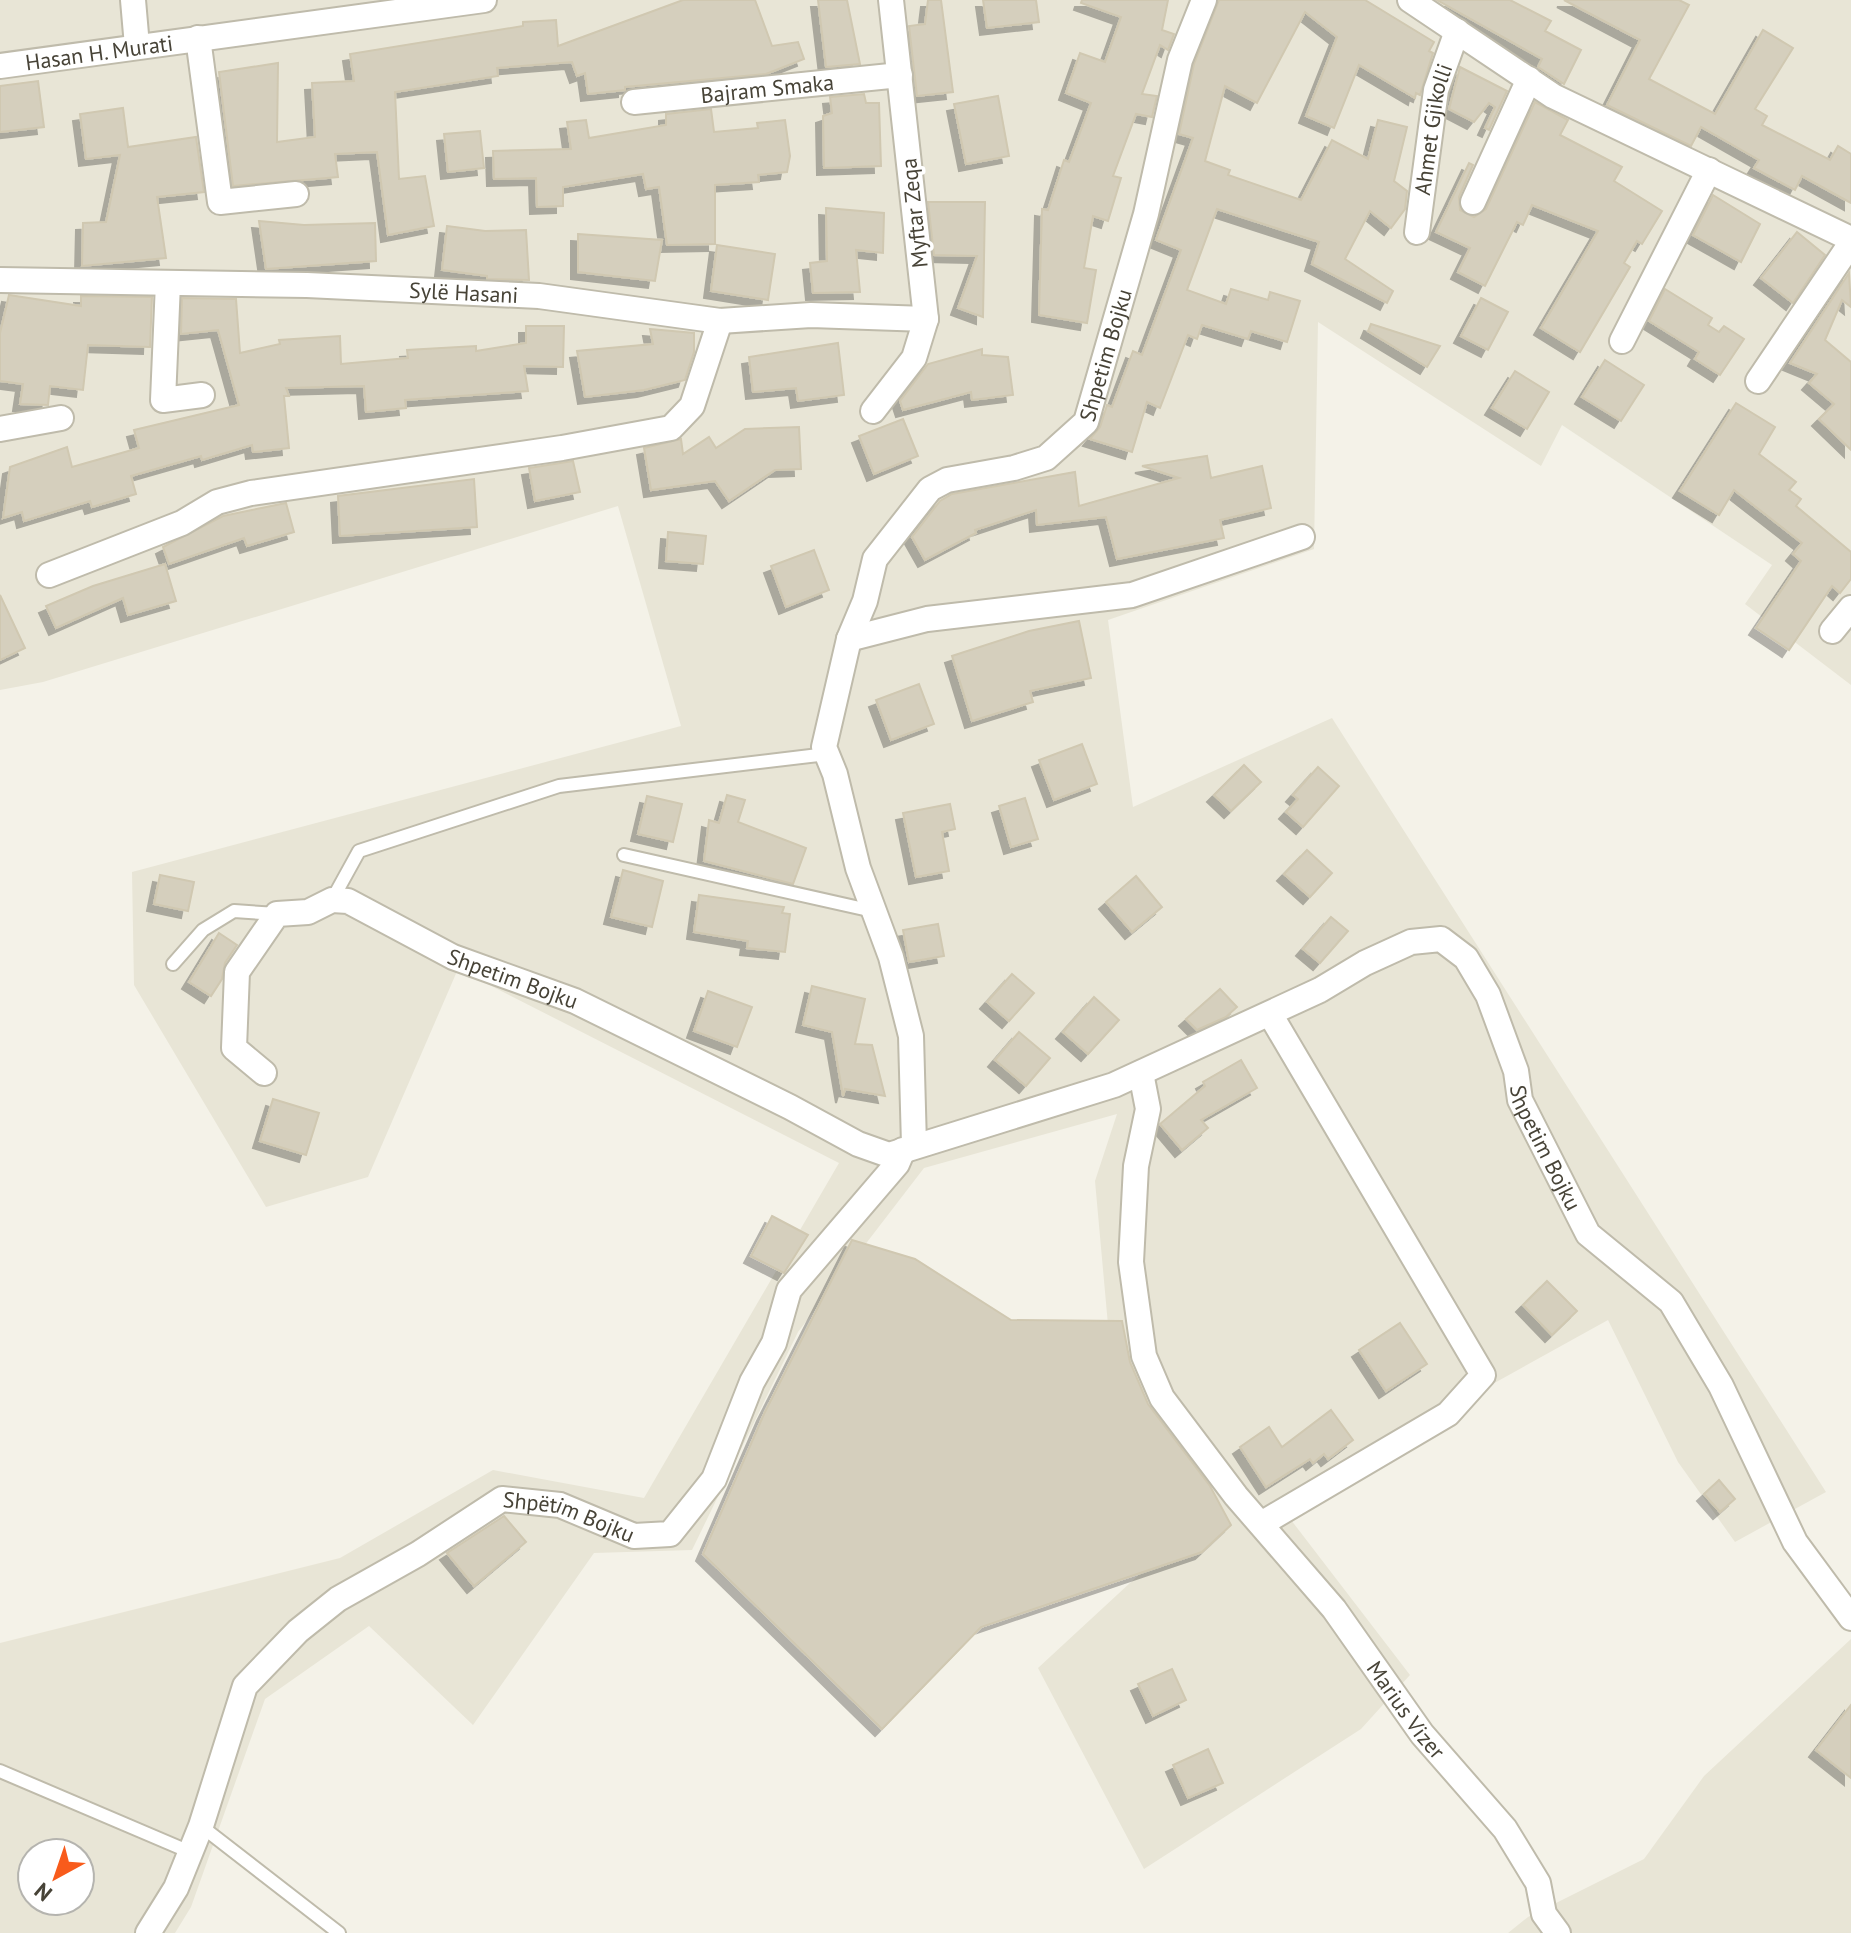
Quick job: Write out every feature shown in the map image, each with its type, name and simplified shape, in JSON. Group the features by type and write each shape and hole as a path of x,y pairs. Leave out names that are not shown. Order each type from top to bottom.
{"street":[{"path":"133,0 137,46"},
{"name":"Hasan H. Murati","path":"0,66 484,0"},
{"name":"Myftar Zeqa","path":"873,411 914,358 926,319 891,0"},
{"name":"Shpetim Bojku","path":"908,1147 911,1036 891,957 873,911 824,747 849,639 865,601 875,559 930,489 947,480 1014,468 1046,458 1086,422 1146,214 1180,60 1204,0"},
{"name":"Ahmet Gjikolli","path":"1410,0 1553,96 1851,241"},
{"name":"Ahmet Gjikolli","path":"1417,232 1436,90 1457,31"},
{"name":"Hasan H. Murati","path":"198,38 220,202 296,194"},
{"name":"Bajram Smaka","path":"634,102 900,75"},
{"path":"1473,202 1529,79"},
{"path":"1622,341 1709,170"},
{"path":"1758,381 1851,241"},
{"name":"Sylë Hasani","path":"0,280 307,285 539,296 720,321 811,315 926,319"},
{"path":"168,283 163,400 202,395"},
{"path":"49,575 182,523 217,502 251,493 562,448 671,428 692,406 720,321"},
{"path":"0,429 61,418"},
{"path":"849,639 927,619 1132,595 1302,537"},
{"path":"1832,631 1851,608"},
{"path":"264,1073 234,1048 237,972 277,914 308,912 332,900"},
{"name":"Shpetim Bojku","path":"332,900 348,901 393,922 453,957 575,1001 858,1144 889,1155 1141,1073 1270,1014 1411,942 1441,939 1466,958 1488,995 1516,1071 1520,1100 1588,1234 1671,1302 1721,1386 1795,1542 1851,1618"},
{"path":"1261,1524 1448,1414 1483,1375 1270,1014"},
{"name":"Marius Vizer","path":"1141,1073 1148,1109 1136,1166 1131,1247 1144,1356 1162,1398 1236,1496 1334,1609 1422,1734 1505,1829 1538,1883 1544,1914 1558,1933"},
{"name":"Shpëtim Bojku","path":"148,1933 176,1888 201,1826 245,1686 298,1631 338,1599 418,1554 502,1499 560,1505 634,1536 670,1534 714,1479 752,1382 774,1343 789,1290 897,1164 908,1147"}],"lane":[{"path":"332,900 359,851 559,786 827,754"},
{"path":"624,855 873,911"},
{"path":"173,964 203,930 234,911 277,914"},
{"path":"0,1771 190,1852"},
{"path":"201,1826 339,1933"}],"shaded area":[{"path":"0,0 1851,0 1851,685 1745,604 1772,565 1562,425 1541,466 1318,322 1314,549 1108,620 1133,807 1332,718 1826,1492 1735,1542 1678,1462 1608,1320 1278,1503 1410,1675 1361,1729 1144,1869 1038,1668 1210,1509 1110,1347 1095,1181 1117,1114 924,1168 798,1332 692,1550 594,1553 473,1725 369,1626 265,1699 191,1907 175,1933 0,1933 0,1643 340,1558 493,1470 644,1498 839,1163 458,969 368,1177 266,1207 134,985 132,872 681,726 618,506 43,682 0,690"},
{"path":"1851,1639 1851,1933 1508,1933 1528,1917 1644,1859 1704,1776"}],"building":[{"path":"683,0 755,0 772,46 798,42 804,59 766,74 625,87 625,90 588,94 585,73 577,76 572,62 497,68 498,76 395,92 399,179 425,176 434,226 388,235 377,152 335,154 338,177 233,186 219,72 278,63 277,142 315,137 312,83 354,81 350,54 523,26 523,22 556,20 558,46"},
{"path":"818,0 847,0 860,64 826,67"},
{"path":"928,0 941,0 953,92 917,96 909,26 925,24"},
{"path":"983,0 1036,0 1039,22 987,28"},
{"path":"1082,0 1168,0 1162,30 1174,34 1168,50 1160,45 1142,94 1157,96 1152,117 1136,114 1113,176 1121,178 1108,221 1093,216 1084,268 1096,270 1087,323 1039,315 1042,209 1048,210 1064,160 1069,162 1091,103 1066,93 1080,53 1105,62 1121,17 1081,3"},
{"path":"1219,0 1365,0 1434,42 1429,51 1433,53 1420,95 1416,93 1415,98 1359,65 1334,128 1306,116 1337,37 1305,12 1257,103 1225,86 1205,161 1230,170 1228,175 1301,200 1332,140 1368,159 1378,120 1407,127 1394,181 1407,191 1405,209 1391,228 1370,211 1345,259 1393,291 1387,303 1312,264 1319,242 1217,209 1187,290 1226,304 1231,289 1268,300 1270,292 1300,301 1287,342 1251,331 1248,339 1202,325 1197,339 1188,335 1160,408 1147,402 1132,452 1090,439 1100,427 1107,405 1112,407 1133,351 1142,355 1181,250 1156,240 1193,138 1179,134 1194,64"},
{"path":"1437,0 1510,0 1551,21 1545,31 1581,50 1564,84 1538,67 1542,59"},
{"path":"1564,0 1679,0 1689,5 1649,79 1715,114 1763,30 1793,48 1755,109 1767,116 1762,125 1830,160 1838,146 1851,154 1851,203 1802,176 1795,190 1754,168 1759,160 1701,127 1691,146 1607,105 1640,40"},
{"path":"1460,67 1507,91 1489,130 1485,128 1495,107 1489,103 1474,122 1449,109"},
{"path":"38,81 44,127 0,132 0,86"},
{"path":"864,94 866,103 879,103 881,166 824,168 823,116 832,113 830,97"},
{"path":"998,96 1009,156 966,164 954,104"},
{"path":"1535,102 1568,120 1560,135 1622,167 1614,181 1662,211 1642,244 1637,241 1624,263 1630,267 1580,352 1541,328 1598,231 1532,205 1523,225 1517,222 1485,286 1458,272 1470,248 1436,232 1469,163 1473,165 1459,197 1460,210 1474,217 1486,209"},
{"path":"123,108 128,147 196,137 204,192 157,197 166,258 82,266 83,223 106,222 120,155 86,159 80,114"},
{"path":"711,109 714,132 758,128 757,123 785,120 790,156 787,172 758,175 759,182 715,185 715,244 667,245 659,187 646,189 643,174 563,187 563,206 537,207 536,178 494,179 493,151 571,149 567,122 586,120 589,138 666,125 666,114"},
{"path":"480,131 484,168 448,172 444,134"},
{"path":"1713,195 1760,224 1741,262 1693,235"},
{"path":"928,202 985,202 983,317 958,308 977,256 934,255"},
{"path":"826,208 884,213 883,253 856,250 860,292 813,293 810,263 827,261"},
{"path":"259,221 304,225 375,223 376,261 266,269"},
{"path":"447,226 485,231 526,230 529,280 487,279 487,276 442,270"},
{"path":"1797,232 1825,255 1793,303 1761,278"},
{"path":"578,234 662,240 655,281 578,272"},
{"path":"717,245 775,254 768,300 711,291"},
{"path":"1849,273 1851,307 1842,300 1825,340 1851,362 1851,450 1819,419 1834,404 1809,383 1817,374 1790,363"},
{"path":"1665,289 1712,318 1708,325 1719,332 1724,326 1744,339 1720,375 1695,359 1699,352 1649,321"},
{"path":"9,295 81,306 81,296 152,297 150,347 88,345 83,390 50,386 48,405 20,404 23,384 0,381 0,333"},
{"path":"182,298 236,299 240,353 280,344 279,340 340,336 341,364 408,358 407,350 476,346 476,351 526,343 526,326 564,326 563,367 524,366 528,391 405,400 406,408 366,412 364,386 286,388 289,396 284,396 289,448 253,452 252,445 202,460 201,456 131,476 136,494 92,507 90,501 24,521 22,512 3,518 10,467 67,447 72,467 139,448 134,430 239,405 218,330 181,334"},
{"path":"1481,298 1508,312 1488,350 1461,336"},
{"path":"1371,324 1440,346 1427,367 1368,331"},
{"path":"650,329 694,333 694,352 685,380 644,390 585,397 577,351 653,344"},
{"path":"838,343 844,395 798,401 796,388 753,392 749,357"},
{"path":"982,349 982,355 1008,357 1013,395 972,400 971,392 903,410 900,401 928,364"},
{"path":"1605,360 1644,385 1621,421 1582,397"},
{"path":"1515,371 1549,392 1527,429 1492,408"},
{"path":"1736,403 1775,427 1759,454 1796,482 1789,490 1801,499 1796,506 1851,552 1851,579 1840,593 1832,586 1789,650 1756,628 1801,561 1793,554 1802,543 1734,490 1719,515 1680,491"},
{"path":"903,419 918,456 874,474 859,436"},
{"path":"799,427 801,469 775,470 729,501 715,481 651,490 644,448 681,439 683,454 709,437 716,448 745,429"},
{"path":"1207,456 1211,478 1262,466 1271,508 1220,520 1224,538 1117,559 1106,517 1037,525 1036,510 975,530 976,533 925,560 912,537 940,501 952,494 1075,472 1079,506 1179,478 1142,466"},
{"path":"573,461 580,492 535,501 529,468"},
{"path":"474,479 477,527 340,536 338,496"},
{"path":"286,503 294,532 247,546 244,538 169,564 163,547 223,516"},
{"path":"668,532 706,536 703,564 666,561"},
{"path":"814,550 829,590 786,607 771,566"},
{"path":"165,564 176,601 128,615 123,598 56,628 46,606 93,586"},
{"path":"0,595 25,648 0,660"},
{"path":"1079,621 1091,678 1030,691 1033,702 972,721 952,656 1029,631"},
{"path":"919,684 934,724 891,740 876,700"},
{"path":"1082,744 1097,784 1054,800 1039,760"},
{"path":"1244,765 1261,782 1231,811 1214,795"},
{"path":"1318,767 1339,786 1303,827 1286,812 1298,799 1293,795"},
{"path":"727,795 745,800 738,822 806,848 793,884 704,861 709,820 719,823"},
{"path":"647,796 682,804 673,842 638,834"},
{"path":"1025,798 1038,839 1011,847 999,806"},
{"path":"950,804 955,829 942,832 949,871 916,877 903,813"},
{"path":"1307,850 1332,873 1310,897 1284,874"},
{"path":"623,870 663,881 652,927 611,917"},
{"path":"160,875 194,882 188,911 154,904"},
{"path":"1136,876 1162,907 1132,932 1106,902"},
{"path":"699,895 784,907 782,913 790,914 785,952 747,948 748,941 694,932"},
{"path":"1331,917 1348,931 1320,963 1303,949"},
{"path":"938,924 944,956 909,962 903,930"},
{"path":"219,933 237,945 225,963 222,979 211,996 189,982"},
{"path":"1012,974 1034,993 1009,1021 987,1002"},
{"path":"812,986 865,999 855,1044 872,1045 885,1096 845,1089 843,1096 832,1032 803,1025"},
{"path":"1220,989 1237,1007 1226,1017 1197,1030 1186,1019"},
{"path":"708,991 752,1007 737,1047 694,1031"},
{"path":"1094,997 1119,1020 1088,1054 1063,1032"},
{"path":"1019,1032 1050,1058 1026,1086 995,1060"},
{"path":"1241,1060 1257,1088 1201,1120 1208,1128 1182,1150 1160,1124 1205,1086 1203,1082"},
{"path":"273,1099 319,1113 306,1155 260,1141"},
{"path":"772,1216 808,1235 784,1273 751,1256"},
{"path":"852,1240 915,1259 1011,1320 1122,1321 1130,1362 1148,1404 1210,1486 1231,1525 1202,1552 981,1627 882,1729 703,1554 764,1414"},
{"path":"1547,1281 1577,1311 1552,1335 1523,1305"},
{"path":"1400,1323 1427,1364 1386,1391 1359,1350"},
{"path":"1331,1410 1353,1440 1328,1459 1324,1454 1313,1463 1310,1459 1266,1487 1240,1447 1269,1427 1282,1447"},
{"path":"1719,1480 1735,1499 1720,1512 1704,1494"},
{"path":"504,1516 526,1542 474,1586 447,1553"},
{"path":"1172,1669 1186,1700 1153,1716 1138,1684"},
{"path":"1851,1705 1851,1778 1816,1750"},
{"path":"1208,1749 1223,1783 1188,1798 1173,1765"}]}
